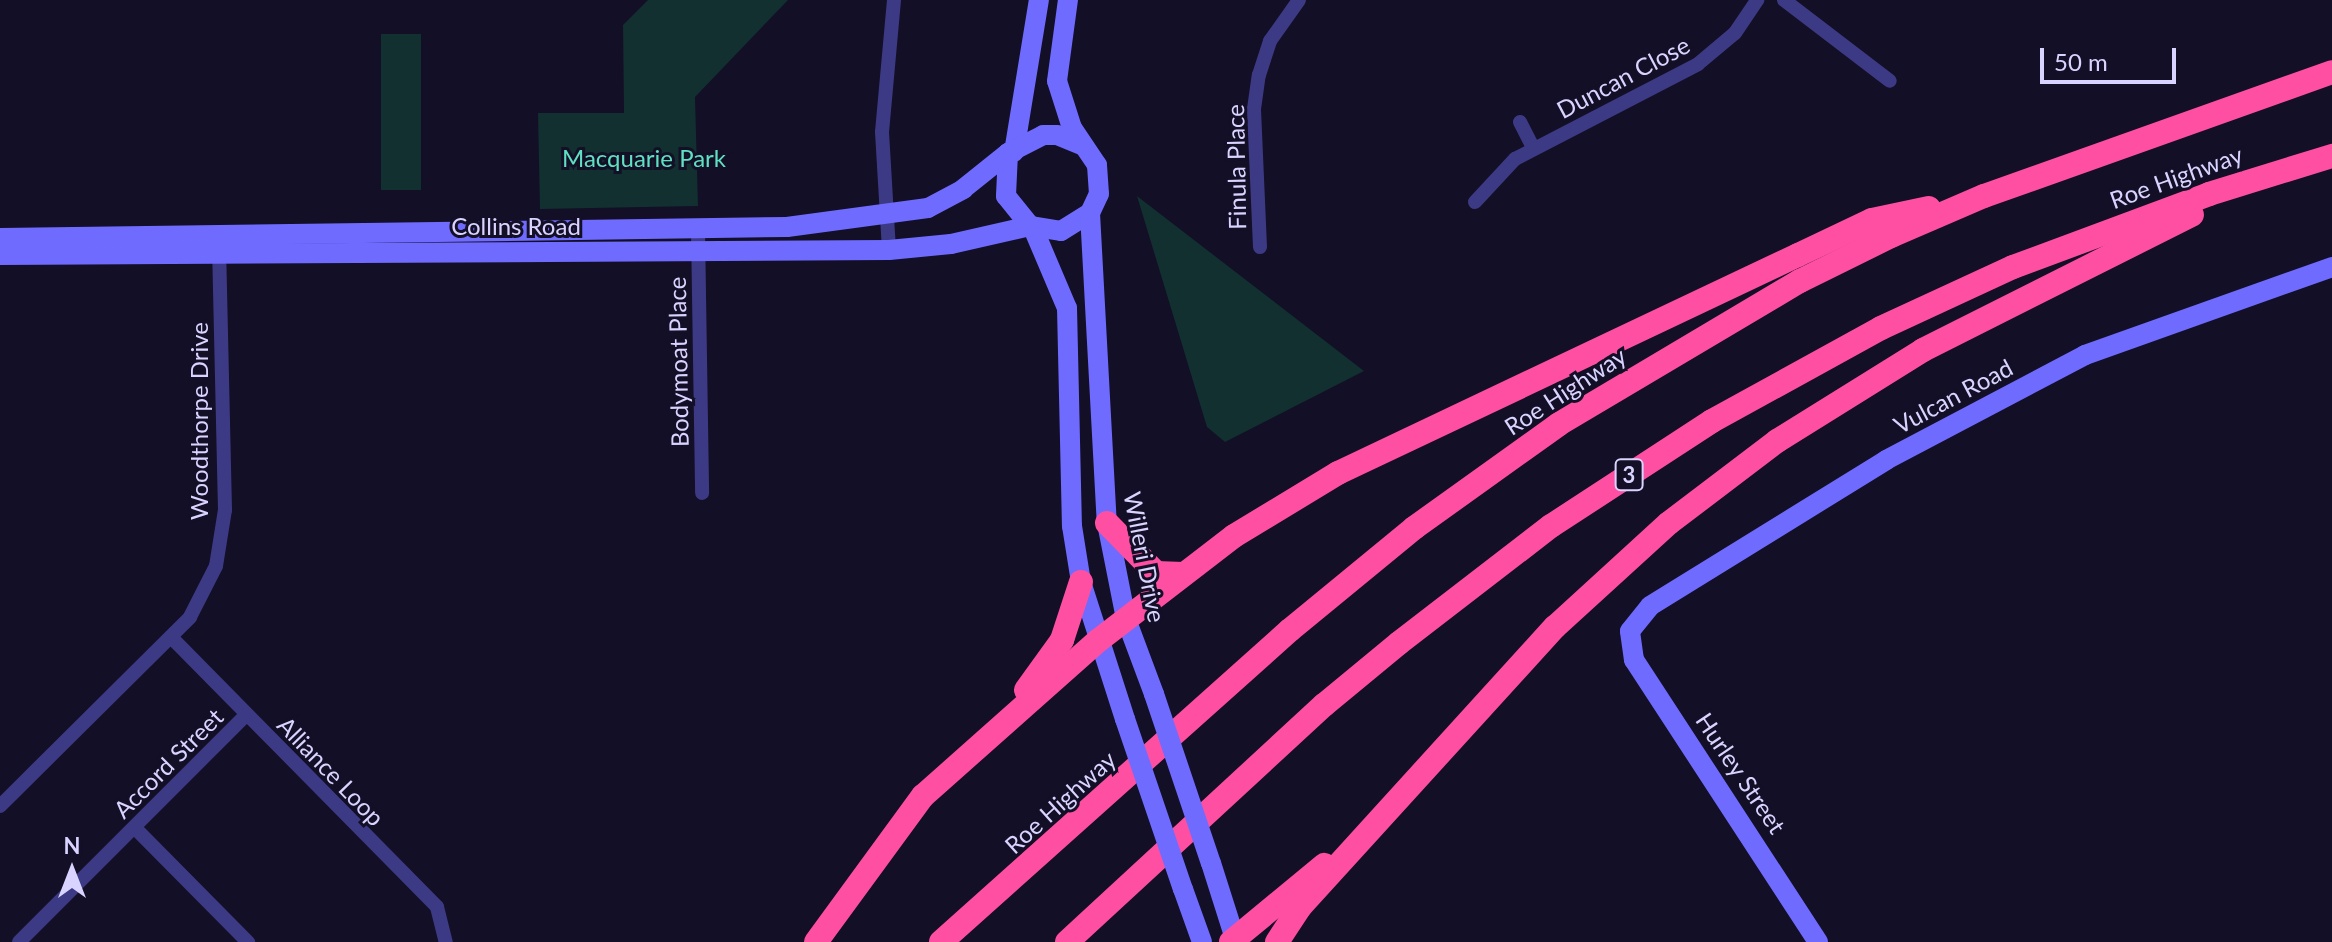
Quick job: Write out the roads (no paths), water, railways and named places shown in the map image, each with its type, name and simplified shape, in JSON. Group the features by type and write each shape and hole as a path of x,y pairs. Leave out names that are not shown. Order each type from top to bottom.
{"highway":[{"name":"Roe Highway","path":"941,942 1290,630 1426,519 1559,424 1725,323 1813,274 1984,196 2332,72"},
{"name":"Roe Highway","path":"1067,942 1324,705 1473,583 1712,421 1881,328 1990,276 2291,166 2332,156"},
{"path":"1277,942 1300,907 1585,598 1669,523 1777,441 1923,350 2291,166"},
{"path":"816,942 923,796 1007,718 1183,574 1338,473 1872,220 1984,196"},
{"path":"1107,523 1156,573 1183,574"},
{"path":"1007,718 1062,640 1081,582"},
{"path":"1234,941 1379,822"}],"main road":[{"path":"1039,0 1006,196 1031,227 1067,308 1072,526 1081,582 1202,942"},
{"name":"Willeri Drive","path":"1068,0 1057,81 1060,103 1082,145 1097,165 1100,181 1090,213 1107,523 1126,619 1211,863 1234,941"},
{"path":"1011,152 1043,135 1057,135 1082,145"},
{"name":"Collins Road","path":"698,241 887,218 928,208 952,196 1011,152"},
{"path":"1031,227 1061,231 1090,213"},
{"name":"Collins Road","path":"0,255 219,246 698,241 889,250 951,244 1031,227"},
{"name":"Collins Road","path":"0,238 219,246"},
{"name":"Vulcan Road","path":"1630,631 1650,606 1886,460 2085,355 2332,267"},
{"name":"Hurley Street","path":"1630,631 1634,660 1818,942"}],"street":[{"path":"889,250 882,132 894,0"},
{"name":"Finula Place","path":"1260,247 1254,109 1259,75 1270,41 1299,0"},
{"name":"Duncan Close","path":"1475,202 1515,159 1698,64 1735,33 1757,0"},
{"path":"1784,0 1890,81"},
{"path":"1520,122 1534,149"},
{"name":"Bodymoat Place","path":"698,241 702,493"},
{"name":"Woodthorpe Drive","path":"0,806 196,610 216,566 225,510 219,246"},
{"name":"Alliance Loop","path":"171,637 437,907 446,942"},
{"name":"Accord Street","path":"23,941 246,715"},
{"path":"135,828 248,942"}],"park label":[{"name":"Macquarie Park","path":"644,158"}]}
